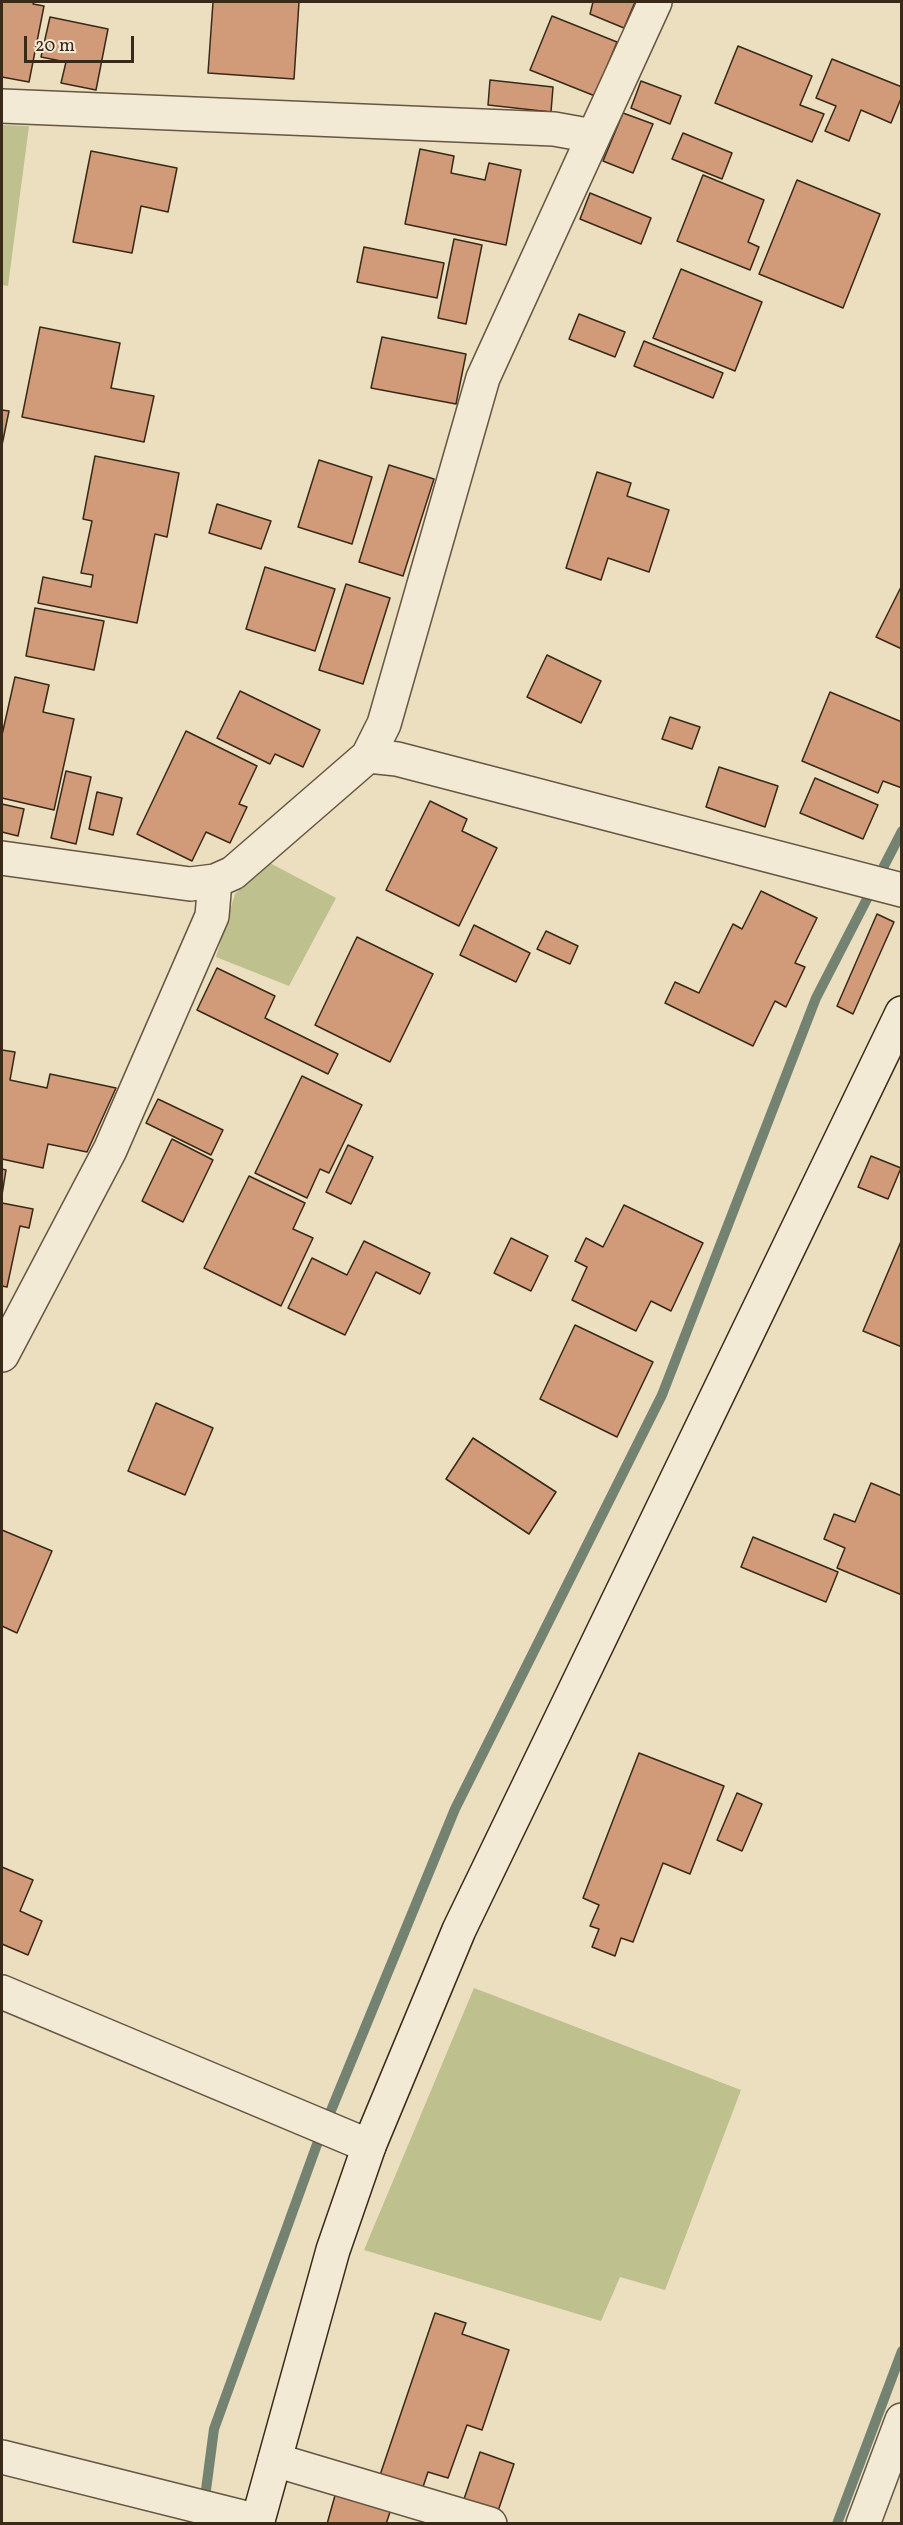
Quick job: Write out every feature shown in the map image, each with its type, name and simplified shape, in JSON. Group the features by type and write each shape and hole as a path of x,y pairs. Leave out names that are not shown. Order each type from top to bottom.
{"street":[{"path":"2,858 190,884 215,881 233,873 368,756 384,724 483,378 655,2"},
{"path":"2,106 554,129 594,136"},
{"path":"368,756 397,759 884,886"},
{"path":"2,1355 13,1307 110,1150 212,916 215,881"},
{"path":"2,2457 258,2522 333,2250 369,2146 459,1930 902,1013"},
{"path":"2,1992 369,2146"},
{"path":"863,2523 902,2420"},
{"path":"275,2460 490,2523"}],"green space":[{"path":"2,125 29,126 8,286 2,285"},
{"path":"270,863 336,898 289,986 216,957 235,894"},
{"path":"474,1988 741,2090 665,2290 620,2277 601,2321 364,2250"}],"building":[{"path":"2,2 34,2 33,4 44,6 29,82 2,77"},
{"path":"213,2 299,2 294,79 208,73"},
{"path":"593,2 635,2 624,28 590,14"},
{"path":"552,16 617,42 595,96 530,70"},
{"path":"50,17 108,29 96,90 61,83 66,62 41,57"},
{"path":"738,46 812,76 800,105 824,114 812,142 715,103"},
{"path":"832,59 902,87 902,96 891,123 861,110 849,141 825,131 836,106 816,98"},
{"path":"490,80 553,87 551,112 488,105"},
{"path":"641,81 681,96 670,124 631,108"},
{"path":"623,113 653,124 633,173 603,161"},
{"path":"683,133 732,153 722,179 672,159"},
{"path":"420,149 454,156 451,173 485,180 489,163 521,170 506,245 405,224"},
{"path":"91,151 177,168 168,212 141,206 132,253 73,242"},
{"path":"703,175 764,200 748,242 759,247 750,270 677,241"},
{"path":"797,180 880,214 843,308 759,274"},
{"path":"590,193 651,218 641,244 580,219"},
{"path":"454,239 482,245 466,324 438,318"},
{"path":"364,247 444,263 437,298 357,282"},
{"path":"681,269 762,302 735,371 653,338"},
{"path":"579,314 625,332 615,357 569,339"},
{"path":"40,327 120,343 111,388 154,396 144,442 22,417"},
{"path":"382,337 466,354 456,404 371,388"},
{"path":"644,341 723,373 713,398 634,366"},
{"path":"2,410 9,411 2,445"},
{"path":"95,456 179,473 167,537 155,534 137,623 38,603 43,577 91,587 93,575 81,573 92,521 83,519"},
{"path":"319,460 372,477 352,544 298,527"},
{"path":"389,465 434,479 403,576 359,562"},
{"path":"597,472 631,483 627,496 669,510 649,572 608,558 601,580 566,568"},
{"path":"217,504 271,521 261,549 209,533"},
{"path":"265,567 335,589 315,651 246,629"},
{"path":"346,584 390,598 363,684 319,670"},
{"path":"902,585 902,649 876,637"},
{"path":"35,608 104,621 94,670 26,656"},
{"path":"547,655 601,681 581,723 527,697"},
{"path":"15,677 49,685 43,712 74,719 54,810 2,798 2,735"},
{"path":"240,691 320,730 303,767 275,754 270,764 217,738"},
{"path":"830,692 902,722 902,788 883,781 878,793 802,761"},
{"path":"670,717 700,727 692,749 662,739"},
{"path":"186,731 257,766 239,804 247,807 230,843 206,832 192,861 137,834"},
{"path":"719,767 778,786 765,827 706,807"},
{"path":"66,771 91,777 76,844 51,838"},
{"path":"815,778 878,805 863,839 800,813"},
{"path":"97,792 122,798 113,835 89,829"},
{"path":"430,801 467,819 462,831 497,848 459,926 386,890"},
{"path":"2,804 24,809 18,836 2,832"},
{"path":"761,891 817,918 795,963 805,967 786,1007 775,1001 753,1046 665,1003 675,982 699,993 733,924 742,929"},
{"path":"877,914 894,922 853,1014 837,1006"},
{"path":"474,925 530,953 516,982 460,955"},
{"path":"546,931 578,946 570,964 537,949"},
{"path":"357,937 433,974 390,1062 315,1025"},
{"path":"217,968 275,996 265,1018 338,1054 328,1074 197,1010"},
{"path":"2,1050 15,1052 10,1080 47,1088 50,1074 116,1088 87,1152 48,1144 43,1168 2,1159"},
{"path":"302,1076 362,1105 329,1173 320,1169 307,1198 255,1173"},
{"path":"158,1099 223,1130 211,1155 146,1123"},
{"path":"172,1139 213,1160 183,1222 142,1201"},
{"path":"348,1145 373,1157 351,1204 326,1192"},
{"path":"871,1156 901,1168 888,1199 858,1187"},
{"path":"2,1169 6,1170 2,1195"},
{"path":"249,1176 305,1203 293,1229 313,1238 281,1306 204,1268"},
{"path":"2,1203 33,1209 29,1228 20,1226 7,1287 2,1286"},
{"path":"624,1205 703,1243 671,1311 651,1301 636,1331 572,1300 587,1267 575,1261 586,1238 603,1247"},
{"path":"511,1238 548,1256 531,1291 494,1273"},
{"path":"902,1239 902,1347 863,1331"},
{"path":"364,1241 430,1273 420,1294 376,1272 345,1335 288,1308 312,1258 347,1275"},
{"path":"575,1325 653,1362 617,1437 540,1399"},
{"path":"156,1403 213,1428 185,1495 128,1471"},
{"path":"473,1438 556,1492 529,1534 446,1479"},
{"path":"871,1483 902,1496 902,1595 837,1568 845,1548 824,1539 834,1514 855,1522"},
{"path":"2,1530 52,1551 17,1633 2,1626"},
{"path":"753,1537 838,1572 826,1602 741,1567"},
{"path":"639,1753 724,1786 690,1874 663,1863 633,1942 621,1938 615,1956 592,1947 599,1929 590,1926 599,1905 583,1898"},
{"path":"737,1793 762,1804 742,1851 717,1840"},
{"path":"2,1867 33,1880 20,1911 42,1921 28,1955 2,1944"},
{"path":"435,2313 466,2323 462,2334 509,2350 482,2430 467,2425 448,2478 428,2472 421,2493 379,2478"},
{"path":"480,2452 514,2464 498,2511 464,2499"},
{"path":"336,2492 391,2509 386,2524 327,2524"}],"waterway":[{"path":"204,2505 214,2429 316,2147 455,1809 662,1395 816,998 902,831"},
{"path":"837,2524 902,2351"}]}
